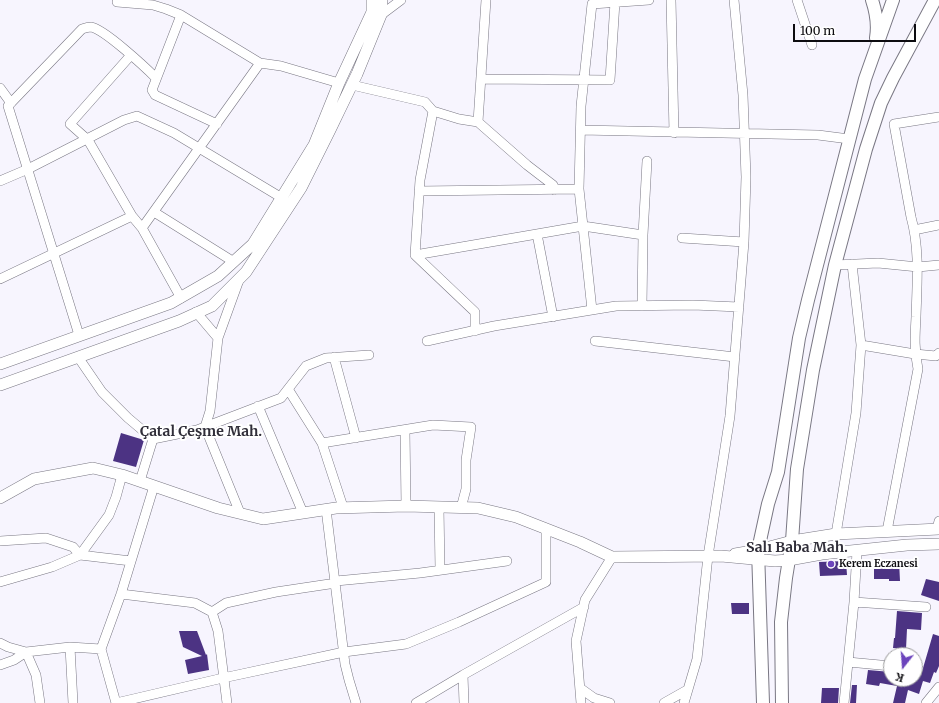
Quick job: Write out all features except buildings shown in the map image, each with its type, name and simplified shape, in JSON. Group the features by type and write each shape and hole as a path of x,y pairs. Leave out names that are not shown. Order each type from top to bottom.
{"main road":[{"path":"872,0 875,9 877,31 874,55"},
{"path":"763,703 758,555 768,504 778,472 801,331 865,79 893,0"},
{"path":"782,703 781,622 792,541 797,469 813,370 835,265 866,149 881,103 935,0"}],"street":[{"path":"0,364 172,303 218,276 253,244 314,145 339,83 372,12 372,0"},
{"path":"0,385 179,320 212,306 240,279 301,188 352,85 381,16 382,0"},
{"path":"381,16 402,0"},
{"path":"478,122 486,0"},
{"path":"592,310 579,189 581,106 592,4 649,0"},
{"path":"671,0 674,133"},
{"path":"684,703 697,659 708,556 730,416 744,242 746,177 743,95 734,0"},
{"path":"797,0 812,45"},
{"path":"117,2 154,3 181,15 260,63 281,66 339,83"},
{"path":"481,79 584,81 610,80 615,2"},
{"path":"181,15 152,90 155,94 217,124"},
{"path":"7,104 82,29 90,27 98,30 131,55 156,78"},
{"path":"131,55 70,124 88,140 132,216 142,228 180,298"},
{"path":"142,228 260,63"},
{"path":"352,85 425,102 433,111 459,119 478,122 553,186 554,190"},
{"path":"0,88 7,104 28,169 79,335"},
{"path":"415,255 420,180 433,111"},
{"path":"0,181 88,140 124,120 137,116 174,133 282,198"},
{"path":"887,531 918,369 914,354 918,267 914,230 894,124 939,117"},
{"path":"581,130 818,135 849,139"},
{"path":"642,306 643,235 647,161"},
{"path":"419,191 579,189"},
{"path":"154,212 234,262"},
{"path":"0,278 132,216"},
{"path":"914,230 939,225"},
{"path":"415,255 583,226 643,235"},
{"path":"537,234 553,317"},
{"path":"682,238 744,242"},
{"path":"415,255 476,312 476,330"},
{"path":"835,265 878,263 918,267 939,265"},
{"path":"836,534 856,414 861,345 852,264"},
{"path":"240,279 218,338 210,411 205,426 240,513"},
{"path":"427,341 476,330 616,306 693,305 739,307"},
{"path":"196,312 218,338"},
{"path":"595,341 735,357"},
{"path":"861,345 914,354 936,356 939,353"},
{"path":"153,439 197,430 281,398 306,366 326,358 368,355"},
{"path":"78,357 102,392 128,418 153,439"},
{"path":"334,357 356,438"},
{"path":"288,389 322,443 343,507"},
{"path":"258,406 303,513"},
{"path":"322,443 433,425 471,427 466,460 466,489 461,508"},
{"path":"405,430 406,506"},
{"path":"140,481 153,439"},
{"path":"0,498 34,479 93,468 122,475 218,508 263,519 343,507 406,506 478,508 516,517 580,542 612,557 758,555 789,560 857,550 907,545 939,544"},
{"path":"80,555 109,515 122,475"},
{"path":"154,486 121,594 101,649 116,703 344,652 406,644 459,622 546,582 546,529"},
{"path":"439,507 440,570"},
{"path":"326,509 344,652 349,680 356,703"},
{"path":"758,555 792,541 836,534 938,526"},
{"path":"0,541 46,538 73,548 80,555"},
{"path":"844,703 854,602 857,550"},
{"path":"0,582 52,567 80,555 131,561"},
{"path":"581,703 576,642 585,600 612,557"},
{"path":"212,612 226,603 276,592 336,582 506,561"},
{"path":"121,594 195,603 212,612 218,631 227,703"},
{"path":"854,602 926,608"},
{"path":"416,703 584,607"},
{"path":"0,643 26,652 70,647 101,649"},
{"path":"70,647 72,703"},
{"path":"0,665 14,660 26,652"},
{"path":"26,652 36,675 40,703"},
{"path":"848,662 883,665"},
{"path":"463,675 464,703"},
{"path":"926,703 939,687"},
{"path":"580,688 594,698 610,703"},
{"path":"664,703 687,690"}],"place":[{"name":"Kerem Eczanesi","path":"831,564"}],"district":[{"name":"Çatal Çeşme Mah.","path":"201,432"},
{"name":"Salı Baba Mah.","path":"797,548"}]}
